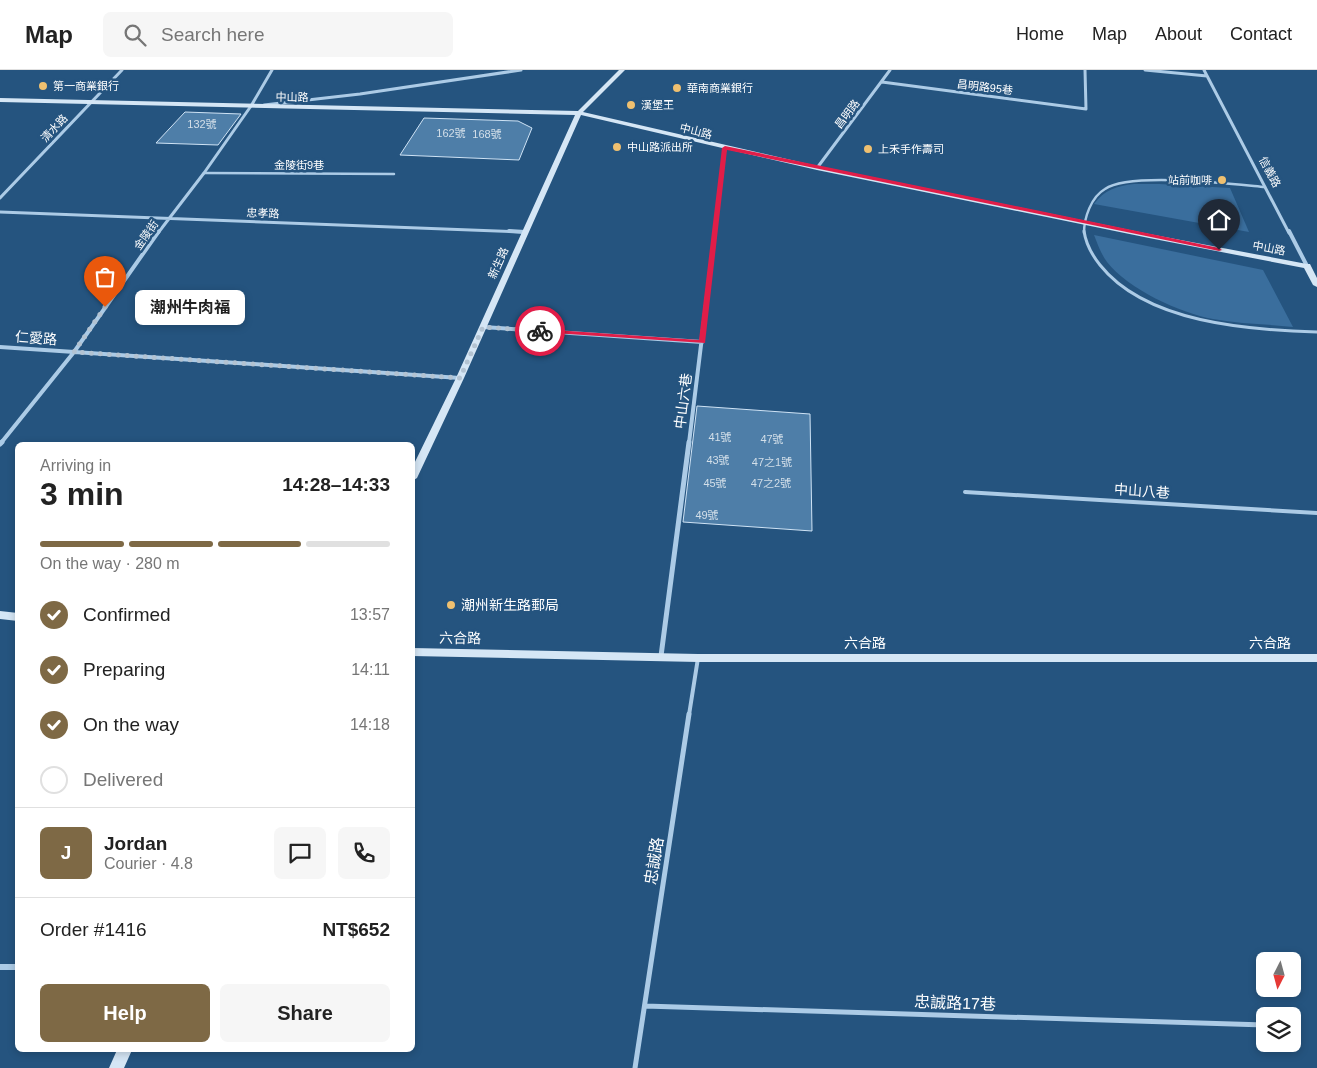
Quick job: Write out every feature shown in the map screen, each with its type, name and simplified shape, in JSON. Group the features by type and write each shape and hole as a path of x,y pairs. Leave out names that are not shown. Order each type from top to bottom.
{"main road":[{"name":"新生路","path":"415,472 460,378 579,113 622,70"},
{"name":"中山路","path":"0,100 579,113 817,168 1307,266"},
{"name":"信義路","path":"1307,266 1317,285"},
{"path":"0,615 15,617"},
{"name":"六合路","path":"415,652 698,658 1317,658"},
{"path":"116,1068 124,1052"}],"street":[{"name":"清水路","path":"0,198 122,70"},
{"name":"金陵街","path":"0,444 74,352 168,218 204,173 252,106 272,70"},
{"name":"中山路","path":"252,106 360,94 521,70"},
{"name":"昌明路","path":"817,168 890,70"},
{"name":"昌明路95巷","path":"882,82 1086,109 1085,70"},
{"path":"1145,70 1206,76"},
{"name":"信義路","path":"1204,70 1307,266"},
{"name":"中山六巷","path":"662,656 725,148"},
{"name":"忠孝路","path":"0,212 525,232"},
{"path":"483,327 702,342"},
{"name":"仁愛路","path":"0,347 460,378"},
{"path":"0,967 15,967"}],"lane":[{"name":"金陵街9巷","path":"204,173 394,174"},
{"path":"1265,187 1170,181 1118,183 1104,188 1092,200 1083,232 1086,243 1105,274 1120,286 1178,313 1224,325 1317,332"},
{"path":"1307,266 1317,273"},
{"name":"中山八巷","path":"965,492 1317,514"},
{"name":"忠誠路","path":"635,1068 698,658"},
{"name":"忠誠路17巷","path":"645,1006 1256,1025"}],"shaded area":[{"path":"1134,184 1230,188 1249,232 1094,204 1102,195 1111,190"},
{"path":"1094,235 1263,270 1293,327 1213,319 1170,305 1141,290 1116,272 1105,259"}],"building":[{"path":"185,112 241,114 218,145 156,143"},
{"path":"424,118 518,121 532,128 519,160 400,155"},
{"path":"697,406 810,414 812,531 683,522"}],"way so far":[{"path":"105,307 74,352 460,378 483,327 540,331"}],"place":[{"name":"第一商業銀行","path":"43,86"},
{"name":"華南商業銀行","path":"677,88"},
{"name":"漢堡王","path":"631,105"},
{"name":"中山路派出所","path":"617,147"},
{"name":"上禾手作壽司","path":"868,149"},
{"name":"站前咖啡","path":"1222,180"},
{"name":"潮州牛肉福","path":"105,307"},
{"name":"潮州新生路郵局","path":"451,605"}],"route":[{"path":"540,331 702,342 725,148 1219,250"}]}
